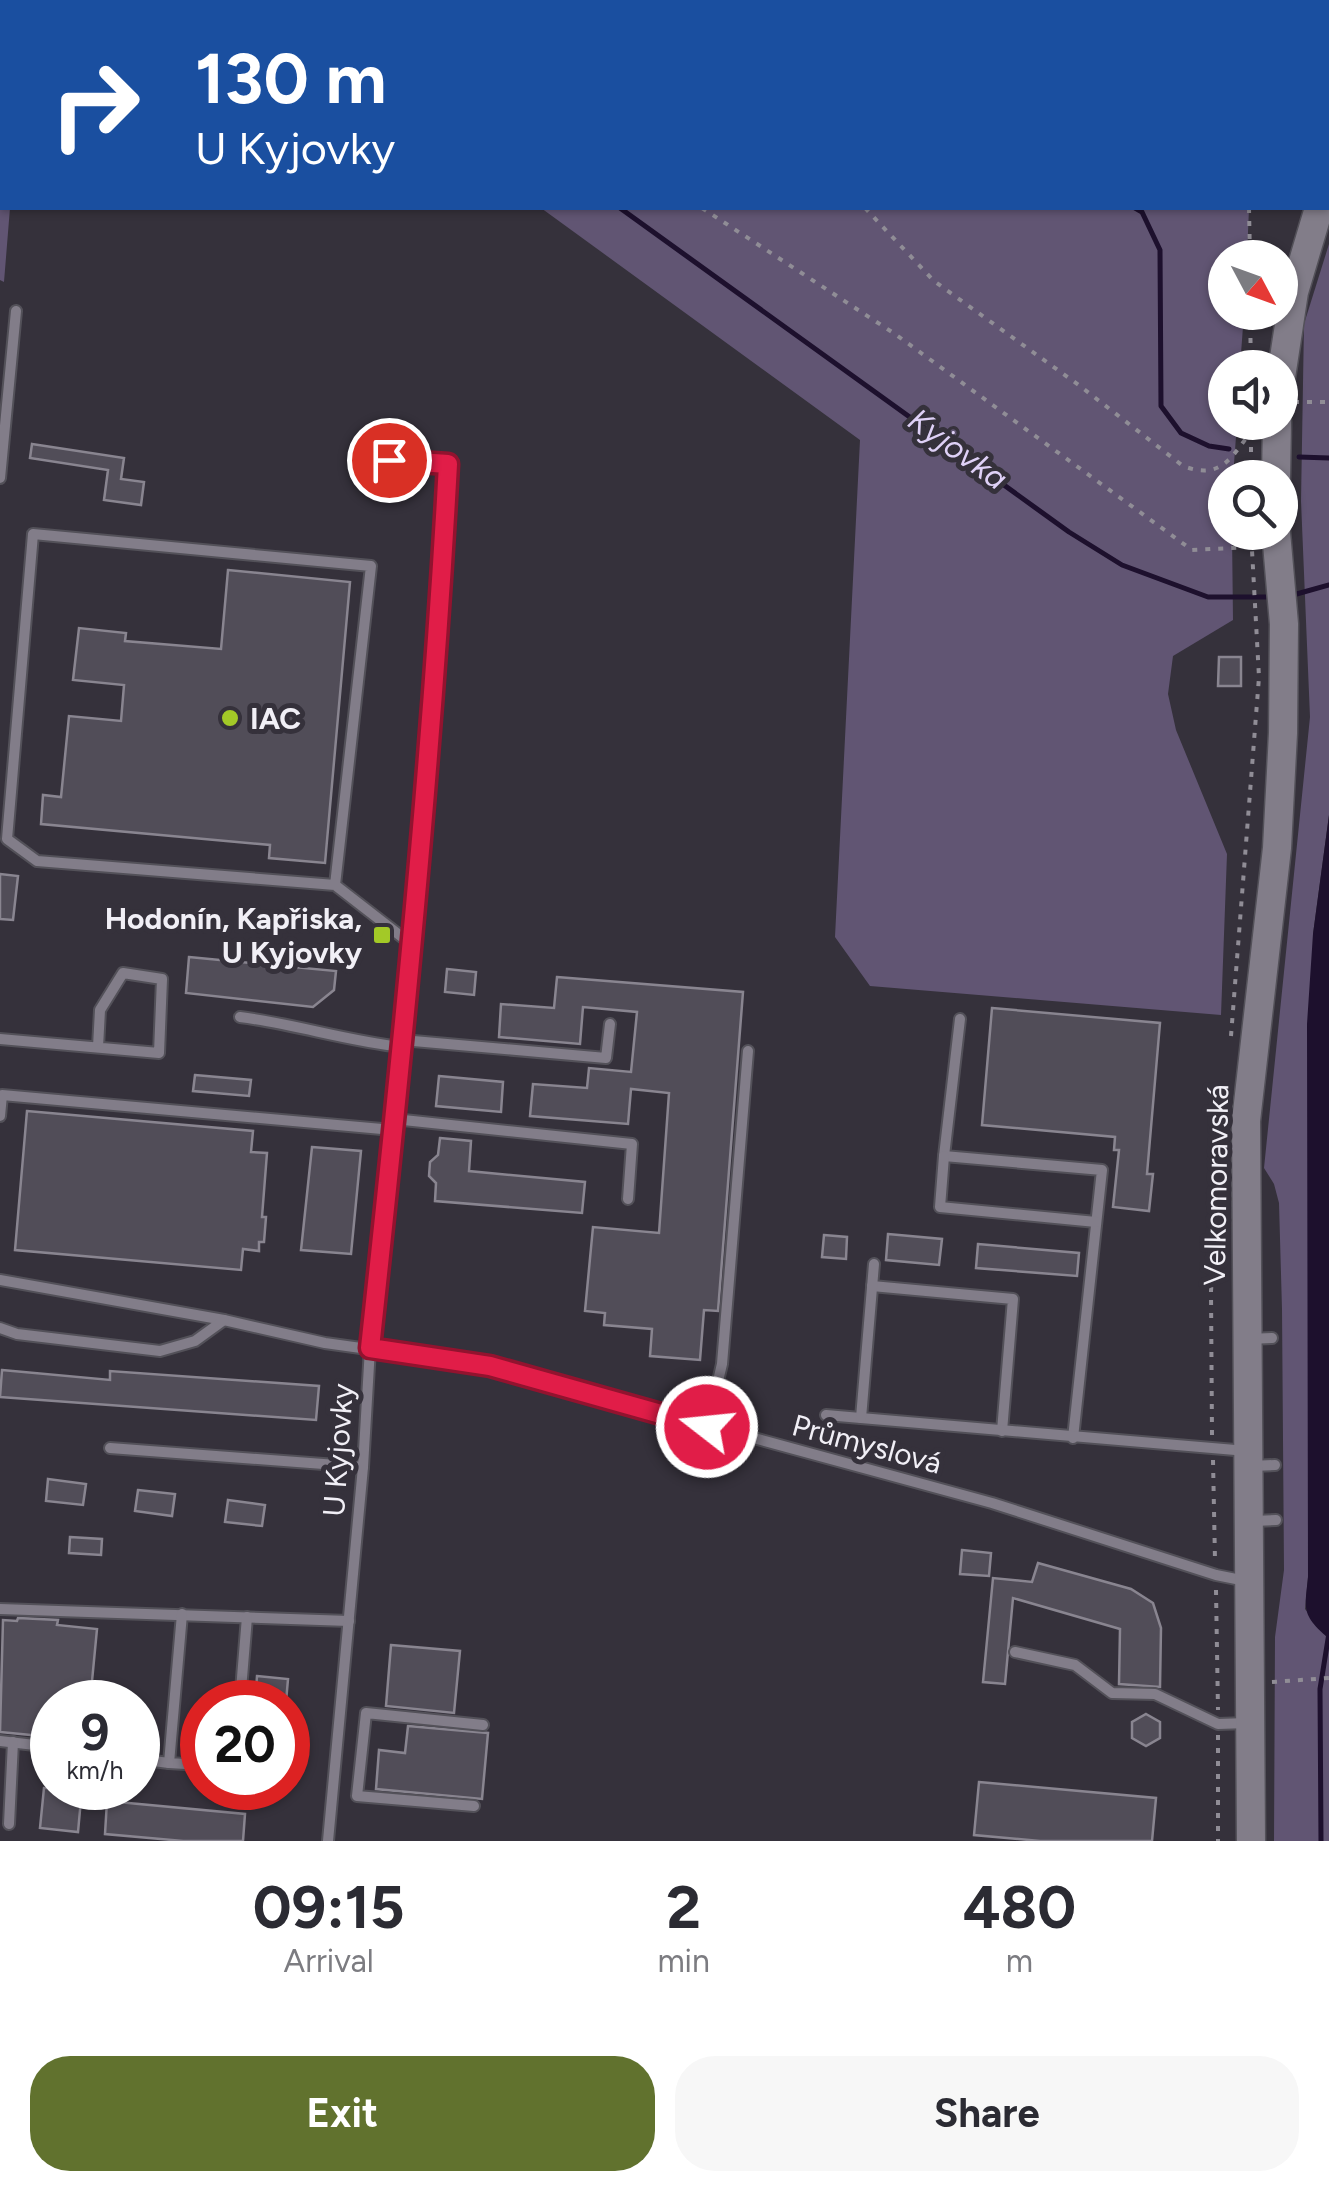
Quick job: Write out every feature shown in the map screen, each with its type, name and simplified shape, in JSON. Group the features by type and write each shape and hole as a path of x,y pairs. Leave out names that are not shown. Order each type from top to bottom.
{"street":[{"path":"1285,350 1294,292 1317,210"},
{"name":"Velkomoravská","path":"1250,1841 1247,1522 1257,1461 1259,1339 1246,1122 1276,848 1283,732 1265,550"}],"lane":[{"path":"0,478 16,311"},
{"name":"U Kyjovky","path":"328,1841 442,590 448,464 389,460"},
{"path":"336,885 371,566 34,534 4,839 38,861 336,885 411,944"},
{"path":"0,1039 98,1048 158,1053 162,979 123,974 100,1010 98,1048"},
{"path":"240,1017 293,1024 364,1043 606,1058 610,1024"},
{"path":"960,1019 940,1207 1096,1222"},
{"path":"707,1427 722,1364 748,1051"},
{"path":"0,1116 2,1095 632,1144 628,1199"},
{"path":"944,1156 1102,1170 1073,1438"},
{"path":"861,1418 874,1264"},
{"name":"Průmyslová","path":"0,1280 224,1320 325,1343 490,1366 992,1504 1247,1581"},
{"path":"872,1286 1013,1299 1002,1432"},
{"path":"1,1330 160,1352 195,1341 224,1320"},
{"path":"826,1415 1073,1438 1257,1461"},
{"path":"110,1448 363,1467"},
{"path":"1247,1522 1276,1520"},
{"path":"0,1608 349,1621"},
{"path":"169,1763 182,1614"},
{"path":"242,1680 247,1617"},
{"path":"1015,1652 1075,1665 1112,1693 1155,1694 1218,1724 1248,1723"},
{"path":"340,1711 483,1724"},
{"path":"357,1796 366,1714"},
{"path":"0,1740 30,1744"},
{"path":"9,1824 14,1742"},
{"path":"160,1762 180,1764"},
{"path":"333,1793 474,1806"}],"path":[{"path":"705,210 895,334 1192,550 1208,548"},
{"path":"867,210 934,281 1183,466 1196,472 1221,468 1250,440"},
{"path":"1249,210 1250,240"},
{"path":"1298,402 1329,402"},
{"path":"1265,550 1271,626"},
{"path":"1247,1684 1329,1678"}],"shaded area":[{"path":"0,210 10,210 4,282 0,280"},
{"path":"544,210 1249,210 1248,240 1208,240 1208,330 1243,330 1241,350 1208,350 1208,440 1236,440 1234,460 1208,460 1208,550 1232,550 1233,620 1173,656 1168,694 1176,730 1227,854 1221,1015 870,986 835,937 860,440"},
{"path":"1329,244 1329,815 1313,934 1305,1609 1329,1635 1329,1841 1274,1841 1275,1637 1284,1570 1282,1309 1279,1203 1264,1168 1310,717 1301,501 1304,324"},
{"path":"1329,815 1326,1636 1312,1622 1306,1603 1307,1024 1313,934"}],"building":[{"path":"32,444 124,458 121,479 144,482 141,505 104,500 108,470 30,458"},
{"name":"IAC","path":"228,570 350,582 325,863 269,858 270,845 41,824 43,795 61,797 69,716 121,721 124,685 73,680 79,628 126,633 125,641 221,649"},
{"path":"1219,657 1241,657 1241,686 1218,686"},
{"path":"0,874 18,876 13,920 0,919"},
{"path":"189,957 336,971 334,990 313,1007 186,993"},
{"path":"447,969 476,972 474,995 445,992"},
{"path":"557,977 743,992 718,1311 704,1310 700,1360 650,1356 652,1329 604,1325 605,1313 585,1311 593,1227 659,1233 669,1093 631,1089 628,1124 530,1116 533,1084 587,1088 589,1068 631,1072 637,1012 583,1007 580,1044 499,1037 501,1004 554,1008"},
{"path":"992,1008 1160,1023 1147,1174 1153,1174 1149,1211 1113,1207 1119,1150 1114,1150 1115,1137 982,1125"},
{"path":"195,1075 251,1080 249,1096 193,1091"},
{"path":"439,1076 503,1082 501,1112 436,1106"},
{"path":"27,1111 253,1131 251,1152 267,1153 264,1242 259,1242 259,1251 243,1249 241,1270 15,1250"},
{"path":"440,1138 471,1141 469,1171 585,1182 582,1213 435,1201 436,1183 429,1176 430,1162 438,1155"},
{"path":"312,1147 361,1151 351,1254 301,1250"},
{"path":"888,1234 942,1239 939,1265 886,1260"},
{"path":"824,1235 847,1237 846,1259 822,1257"},
{"path":"978,1244 1079,1253 1077,1276 976,1268"},
{"path":"2,1370 110,1380 110,1371 319,1386 316,1420 0,1397"},
{"path":"48,1479 86,1484 83,1505 46,1501"},
{"path":"138,1490 175,1494 172,1516 135,1511"},
{"path":"228,1500 265,1505 262,1526 225,1522"},
{"path":"70,1537 102,1539 101,1555 69,1553"},
{"path":"962,1550 991,1553 989,1576 960,1574"},
{"path":"1038,1563 1131,1589 1153,1603 1161,1628 1160,1687 1119,1684 1120,1629 1013,1598 1005,1684 983,1682 993,1578 1032,1582"},
{"path":"3,1620 58,1620 57,1625 97,1629 92,1680 30,1680 30,1735 0,1732"},
{"path":"391,1645 460,1651 454,1713 386,1706"},
{"path":"257,1676 288,1679 288,1680 257,1680"},
{"path":"1146,1714 1160,1722 1160,1738 1146,1746 1132,1738 1132,1722"},
{"path":"408,1726 488,1733 482,1799 376,1789 379,1750 405,1753"},
{"path":"979,1782 1156,1798 1152,1841 1040,1841 974,1835"},
{"path":"160,1806 245,1814 243,1841 183,1841 105,1834 106,1810 160,1810"},
{"path":"42,1810 80,1810 78,1832 40,1828"}],"waterway":[{"name":"Kyjovka","path":"623,210 1069,532 1122,565 1208,597 1273,597"},
{"path":"1138,210 1160,250 1161,406 1181,433 1209,446 1229,449"},
{"path":"1299,457 1329,458"},
{"name":"Kyjovka","path":"1293,595 1329,585"},
{"path":"1321,1841 1320,1689 1329,1633"}],"place":[{"name":"IAC","path":"230,718"},
{"name":"Hodonín, Kapřiska, U Kyjovky","path":"382,935"}],"route":[{"path":"389,460 448,464 442,590 370,1348 490,1366 707,1427"}]}
